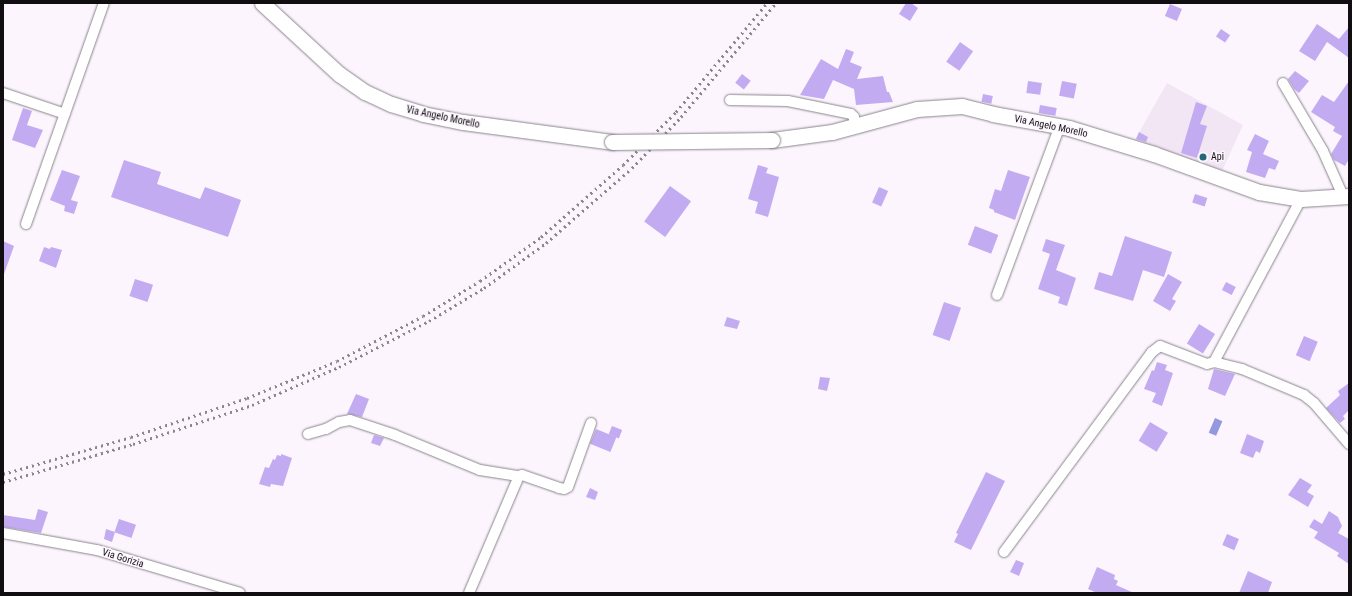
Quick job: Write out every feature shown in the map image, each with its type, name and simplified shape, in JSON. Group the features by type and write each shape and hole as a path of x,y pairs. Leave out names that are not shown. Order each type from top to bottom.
{"street":[{"path":"26,224 104,3"},
{"name":"Via Angelo Morello","path":"262,3 339,74 365,92 391,104 423,114 463,122 612,142 772,140 832,132 917,109 962,106 994,114 1060,126 1154,154 1259,192 1301,199 1346,196"},
{"path":"1284,83 1323,151 1346,196"},
{"path":"3,93 65,114"},
{"path":"730,100 788,101 851,114 854,117 854,126"},
{"path":"997,295 1060,126"},
{"path":"1214,362 1301,199"},
{"path":"1004,552 1152,352 1160,346 1207,364 1214,362 1242,369 1304,395 1314,403 1349,444"},
{"path":"308,434 326,429 339,422 350,420 395,435 480,470 519,476 522,475 564,489 568,487 591,423"},
{"path":"470,593 519,476"},
{"name":"Via Gorizia","path":"3,533 97,550 240,593"}],"shaded area":[{"path":"1167,83 1243,125 1222,171 1133,143"}],"water":[{"path":"1215,418 1222,421 1216,436 1209,433"}],"building":[{"path":"906,3 911,3 918,8 910,21 899,14"},
{"path":"1170,4 1182,9 1177,21 1165,16"},
{"path":"1317,24 1339,39 1349,27 1349,58 1327,42 1315,61 1299,51"},
{"path":"1221,29 1230,35 1225,43 1216,36"},
{"path":"960,42 973,51 959,71 946,62"},
{"path":"846,49 854,52 850,62 862,67 857,79 883,76 887,92 889,92 893,102 856,105 854,89 833,80 824,99 800,95 821,59 838,69"},
{"path":"1295,71 1309,81 1299,93 1294,89 1288,79"},
{"path":"742,74 751,81 744,89 735,83"},
{"path":"1028,81 1042,83 1040,95 1026,93"},
{"path":"1062,81 1077,84 1074,99 1059,96"},
{"path":"1349,81 1349,159 1345,166 1334,160 1331,154 1342,136 1333,131 1335,127 1311,112 1322,95 1334,102"},
{"path":"983,94 993,96 991,104 981,102"},
{"path":"1196,102 1207,106 1200,124 1207,126 1197,158 1181,153"},
{"path":"1040,105 1057,108 1055,116 1039,113"},
{"path":"23,108 32,111 27,125 43,130 35,148 12,140"},
{"path":"1139,132 1148,137 1146,142 1136,139"},
{"path":"1255,134 1269,141 1263,154 1279,161 1275,170 1269,168 1265,178 1246,172 1252,152 1247,150"},
{"path":"124,160 161,172 157,184 200,199 205,187 241,200 228,237 111,197"},
{"path":"758,165 768,168 766,173 779,177 768,217 755,213 758,202 748,199"},
{"path":"62,170 80,176 71,200 78,202 74,214 64,211 65,206 50,200"},
{"path":"1008,170 1030,177 1015,220 994,212 994,210 989,208 995,189 1001,191"},
{"path":"670,186 691,201 665,237 644,222"},
{"path":"879,187 888,191 881,207 872,203"},
{"path":"1195,194 1207,198 1205,207 1192,203"},
{"path":"975,226 998,235 991,254 968,245"},
{"path":"1125,236 1172,252 1164,277 1143,270 1133,301 1094,289 1099,272 1112,276"},
{"path":"1046,239 1065,245 1056,270 1076,278 1067,306 1058,303 1060,297 1038,289 1050,254 1042,251"},
{"path":"3,241 14,246 4,274 3,274"},
{"path":"44,247 62,250 56,268 39,261"},
{"path":"1168,274 1182,282 1172,299 1176,301 1170,311 1153,301"},
{"path":"135,279 153,285 148,302 129,296"},
{"path":"1226,282 1236,287 1232,295 1222,290"},
{"path":"944,302 961,308 950,341 933,335"},
{"path":"727,317 740,321 737,329 724,326"},
{"path":"1199,324 1215,334 1203,354 1187,344"},
{"path":"1304,336 1318,342 1310,361 1296,355"},
{"path":"1157,362 1167,365 1165,370 1173,373 1162,406 1152,402 1156,393 1144,389 1152,370 1154,371"},
{"path":"1214,369 1235,374 1225,396 1208,389"},
{"path":"820,377 830,378 827,391 818,389"},
{"path":"1349,383 1349,410 1343,416 1345,419 1340,423 1326,408 1340,395 1338,391"},
{"path":"356,394 369,399 362,417 347,414"},
{"path":"1150,422 1168,433 1157,452 1139,441"},
{"path":"612,426 622,430 619,438 609,434"},
{"path":"596,429 616,437 610,452 590,444"},
{"path":"1247,434 1264,441 1260,453 1256,451 1253,458 1240,453"},
{"path":"374,435 384,438 380,446 371,443"},
{"path":"281,454 292,458 283,486 271,484 270,487 259,484 265,467 269,468 273,459 275,460 277,455 281,456"},
{"path":"986,472 1005,481 971,550 954,542 958,534 956,533"},
{"path":"1300,478 1312,485 1307,492 1314,496 1308,507 1288,495"},
{"path":"590,488 598,492 595,500 586,497"},
{"path":"38,509 48,512 41,533 3,527 3,515 35,520"},
{"path":"1329,511 1338,517 1342,526 1338,533 1349,539 1349,564 1337,556 1339,553 1314,538 1318,532 1309,527 1314,519 1322,524"},
{"path":"119,519 136,525 131,538 114,532"},
{"path":"106,529 115,532 112,542 104,539"},
{"path":"1227,534 1239,539 1234,550 1222,545"},
{"path":"1016,560 1024,563 1019,576 1010,572"},
{"path":"1097,567 1115,575 1114,579 1118,581 1116,585 1134,593 1097,593 1088,589"},
{"path":"1248,571 1272,582 1268,593 1239,593"}],"railway":[{"path":"3,474 131,437 247,398 337,361 423,316 480,281 541,237 623,165 676,112 767,3"},
{"path":"3,482 133,444 252,405 339,367 429,321 484,288 546,243 632,168 681,117 776,3"}],"place":[{"name":"Api","path":"1203,157"}]}
